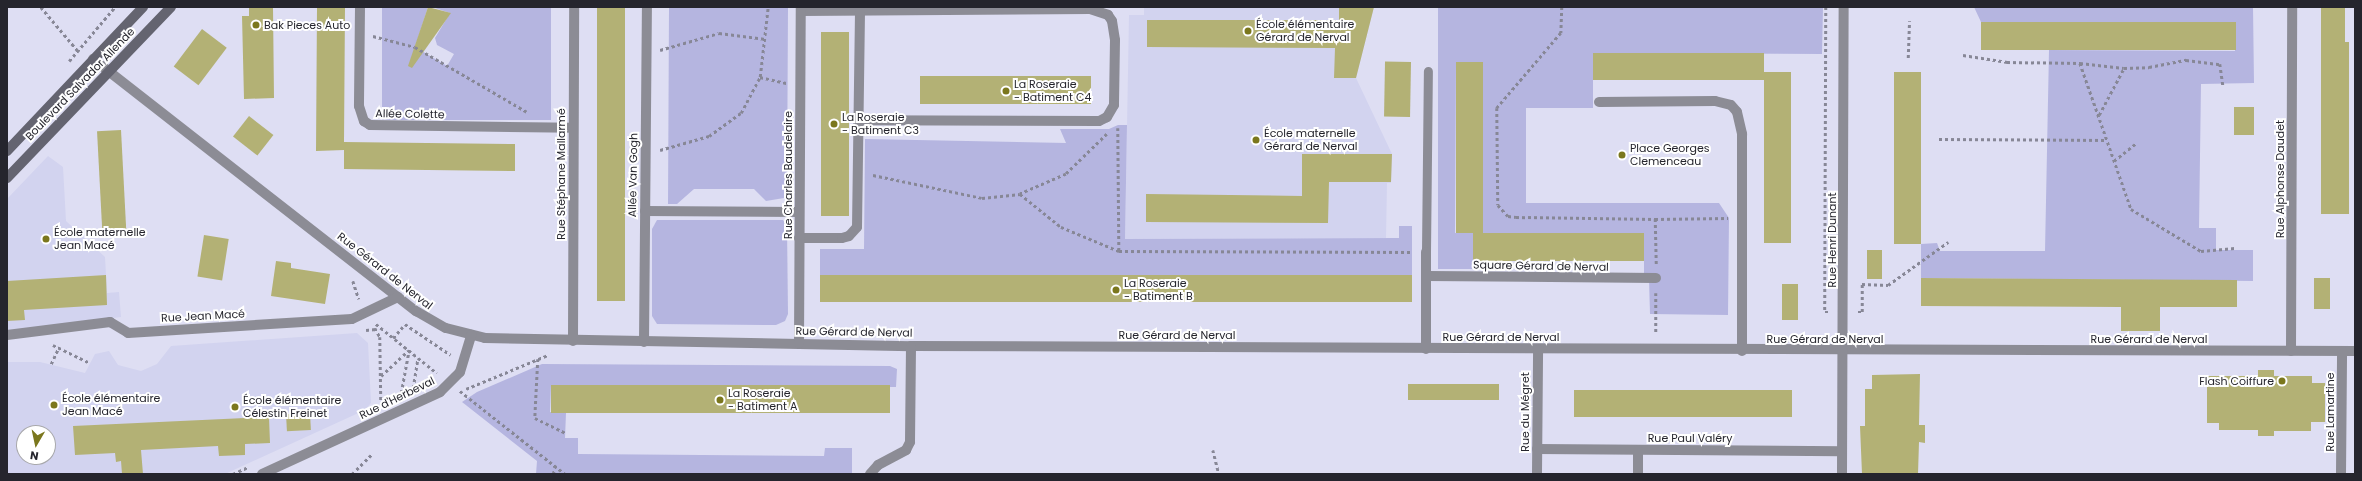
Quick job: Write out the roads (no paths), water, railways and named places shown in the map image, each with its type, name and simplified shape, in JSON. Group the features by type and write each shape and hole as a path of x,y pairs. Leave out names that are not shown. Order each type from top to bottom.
{"street":[{"name":"Boulevard Salvador Allende","path":"8,148 143,7"},
{"name":"Allée Colette","path":"360,7 359,106 364,121 370,125 573,128"},
{"name":"Rue Stéphane Mallarmé","path":"573,341 574,7"},
{"name":"Allée Van Gogh","path":"644,342 646,7"},
{"name":"Rue Henri Dunant","path":"1842,474 1844,7"},
{"name":"Rue Alphonse Daudet","path":"2291,351 2292,7"},
{"name":"Boulevard Salvador Allende","path":"7,178 110,71 168,8"},
{"path":"801,9 860,11 1090,9 1110,11 1115,40 1112,111 1100,121 860,120"},
{"name":"Rue Charles Baudelaire","path":"799,343 801,9"},
{"path":"800,238 842,238 854,232 858,220 860,11"},
{"name":"Rue Gérard de Nerval","path":"93,58 416,311 435,323 471,335 548,341 799,343 911,346 1742,351 2355,351"},
{"path":"1599,102 1715,101 1731,105 1742,127 1742,351"},
{"path":"645,211 800,212"},
{"path":"1426,252 1426,349"},
{"name":"Square Gérard de Nerval","path":"1426,276 1656,278"},
{"name":"Rue Jean Macé","path":"7,335 110,322 128,333 352,319 398,297"},
{"name":"Rue d'Herbeval","path":"262,474 430,397 450,383 464,362 471,335"},
{"path":"870,474 878,465 906,450 910,442 911,346"},
{"name":"Rue du Mégret","path":"1537,474 1538,350"},
{"name":"Rue Lamartine","path":"2341,474 2342,351"},
{"name":"Rue Paul Valéry","path":"1537,449 1842,451"},
{"path":"1638,450 1638,474"}],"lane":[{"path":"1426,252 1428,71"}],"place":[{"name":"Bak Pieces Auto","path":"256,25"},
{"name":"École élémentaire Gérard de Nerval","path":"1248,31"},
{"name":"La Roseraie - Batiment C4","path":"1006,91"},
{"name":"La Roseraie - Batiment C3","path":"834,124"},
{"name":"École maternelle Gérard de Nerval","path":"1256,140"},
{"name":"Place Georges Clemenceau","path":"1622,155"},
{"name":"École maternelle Jean Macé","path":"46,239"},
{"name":"La Roseraie - Batiment B","path":"1116,290"},
{"name":"Flash Coiffure","path":"2282,381"},
{"name":"La Roseraie - Batiment A","path":"720,400"},
{"name":"École élémentaire Jean Macé","path":"54,405"},
{"name":"École élémentaire Célestin Freinet","path":"235,407"}]}
